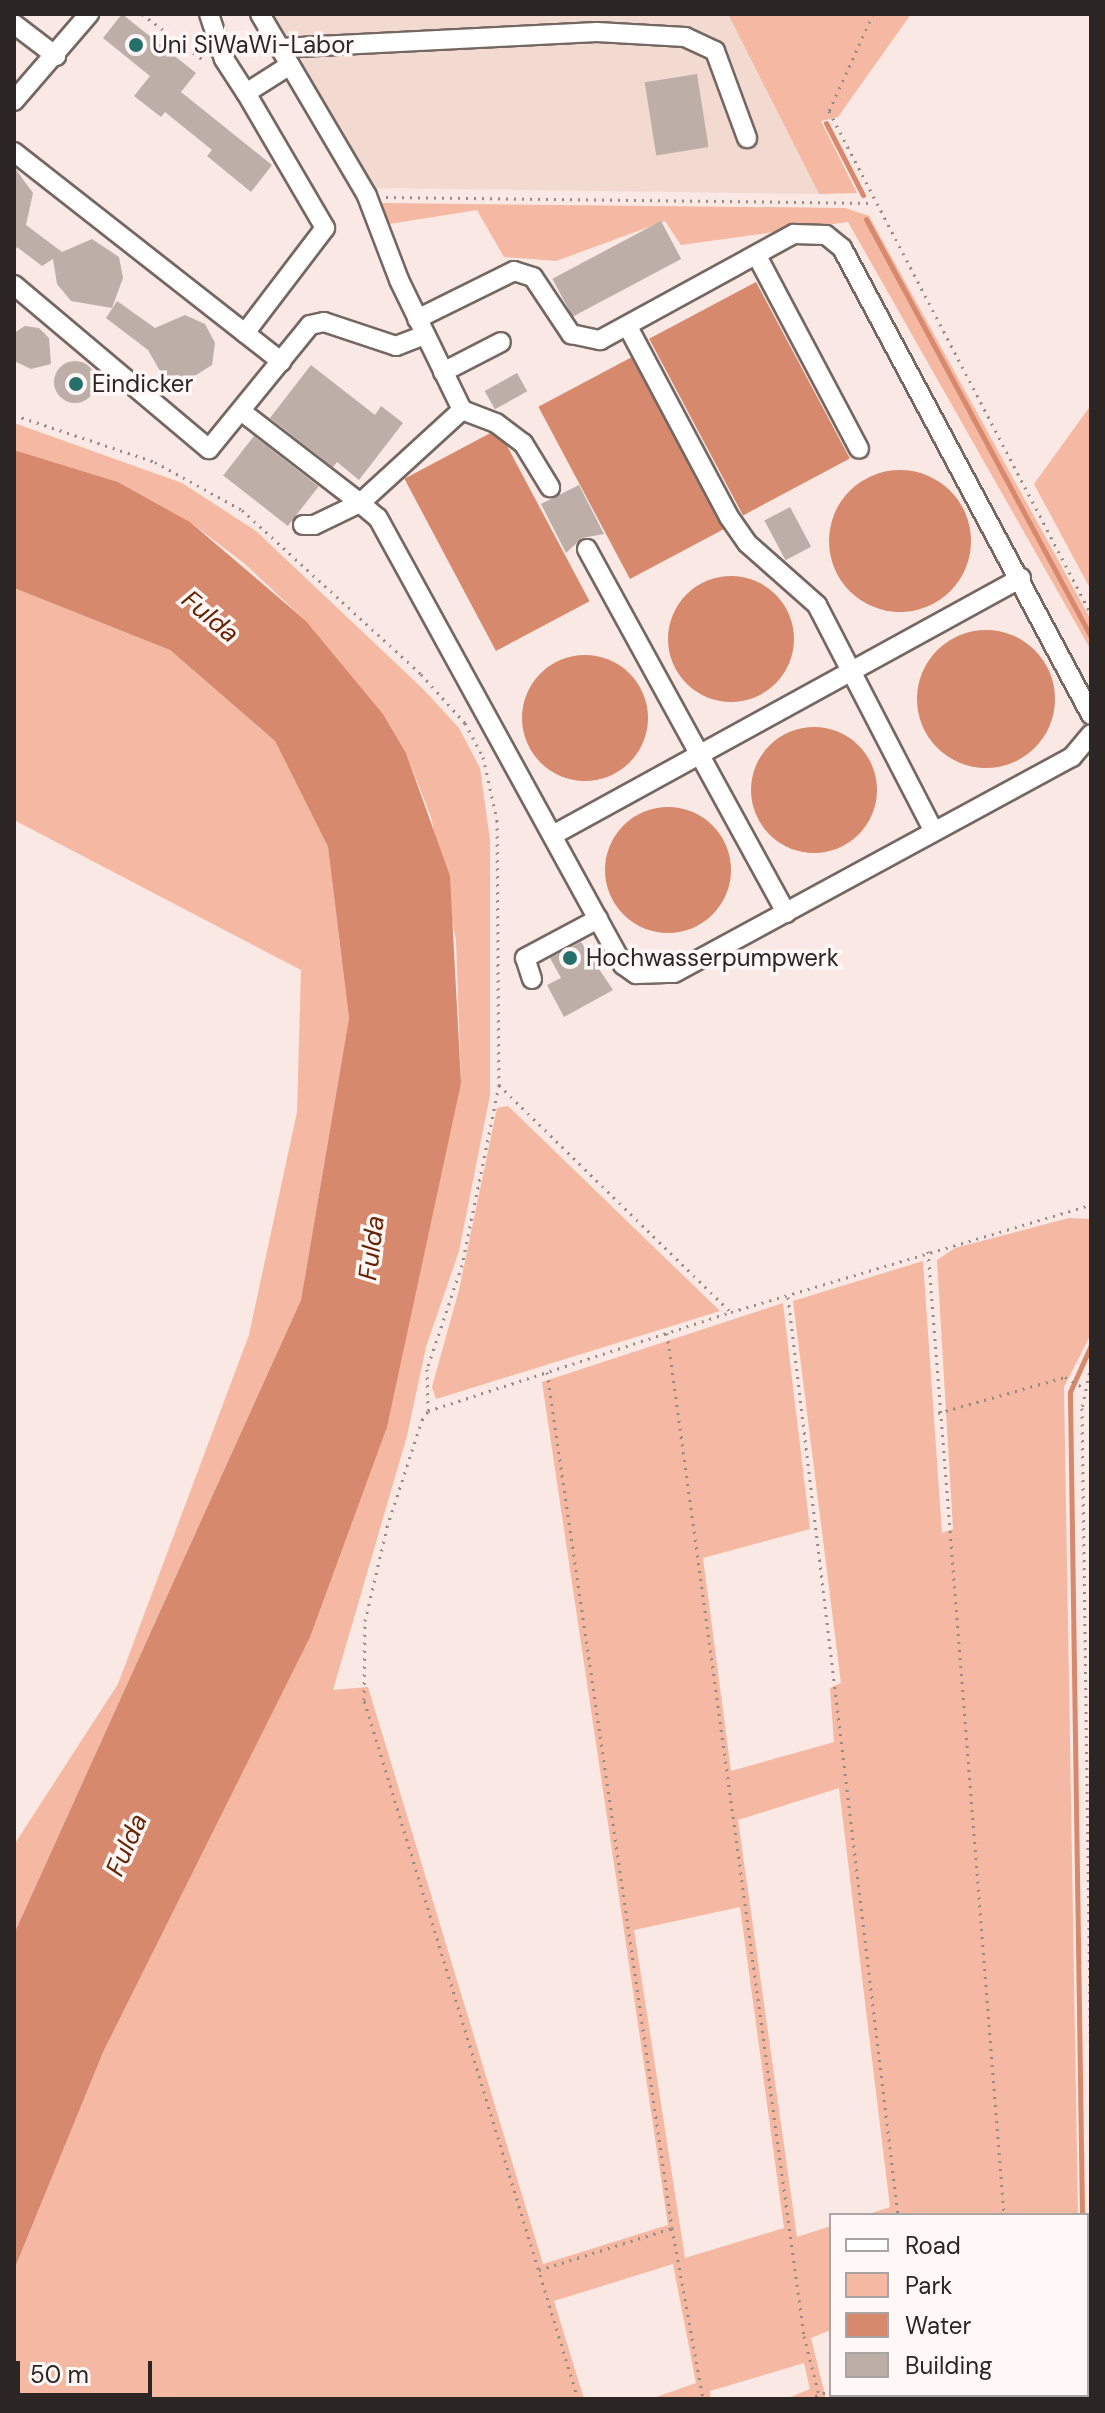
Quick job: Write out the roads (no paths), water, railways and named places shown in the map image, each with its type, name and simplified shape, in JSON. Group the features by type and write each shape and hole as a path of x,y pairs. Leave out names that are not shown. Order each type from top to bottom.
{"street":[{"path":"14,101 39,67 56,56 89,14"},
{"path":"209,14 224,59 325,228 245,333"},
{"path":"260,14 367,196 421,327 462,410 496,423 523,443 550,487"},
{"path":"14,24 56,56"},
{"path":"280,48 597,32 685,37 715,51 747,138"},
{"path":"246,93 290,65"},
{"path":"14,152 282,362"},
{"path":"14,285 209,449 317,322 389,346 514,271 533,277 571,334 600,340 806,232 826,235 842,248 1021,578 1091,715"},
{"path":"757,256 859,449"},
{"path":"628,327 729,517 747,543 817,605 934,832"},
{"path":"443,372 501,342"},
{"path":"303,525 314,525 360,503 462,410"},
{"path":"241,411 378,518 623,965 636,974 660,977 786,913 1072,757 1091,734"},
{"path":"587,549 786,913"},
{"path":"553,835 1021,578"},
{"path":"532,979 525,958 598,919"}],"water":[{"path":"756,282 850,459 743,515 649,339"},
{"path":"632,357 724,529 630,579 538,407"},
{"path":"498,429 590,601 496,651 404,479"},
{"name":"Fulda","path":"14,450 118,482 190,522 306,621 383,714 406,753 450,876 461,1083 387,1427 310,1637 104,2050 14,2270 14,1934 301,1300 349,1018 328,847 275,741 170,650 14,588"},
{"path":"900,470 927,475 950,491 966,514 971,541 966,568 950,591 927,607 900,612 873,607 850,591 834,568 829,541 834,514 850,491 873,475"},
{"path":"731,576 755,581 776,594 789,615 794,639 789,663 776,684 755,697 731,702 707,697 686,684 673,663 668,639 673,615 686,594 707,581"},
{"path":"986,630 1013,635 1035,650 1050,672 1055,699 1050,726 1035,748 1013,763 986,768 959,763 937,748 922,726 917,699 922,672 937,650 959,635"},
{"path":"585,655 609,660 630,673 643,694 648,718 643,742 630,763 609,776 585,781 561,776 540,763 527,742 522,718 527,694 540,673 561,660"},
{"path":"814,727 838,732 859,745 872,766 877,790 872,814 859,835 838,848 814,853 790,848 769,835 756,814 751,790 756,766 769,745 790,732"},
{"path":"668,807 692,812 713,825 726,846 731,870 726,894 713,915 692,928 668,933 644,928 623,915 610,894 605,870 610,846 623,825 644,812"}],"waterway":[{"path":"826,123 863,195"},
{"path":"866,219 1091,636"},
{"path":"1082,2213 1070,1392 1091,1345"}],"place":[{"name":"Uni SiWaWi-Labor","path":"136,45"},
{"name":"Eindicker","path":"76,384"},
{"name":"Hochwasserpumpwerk","path":"570,958"}]}
